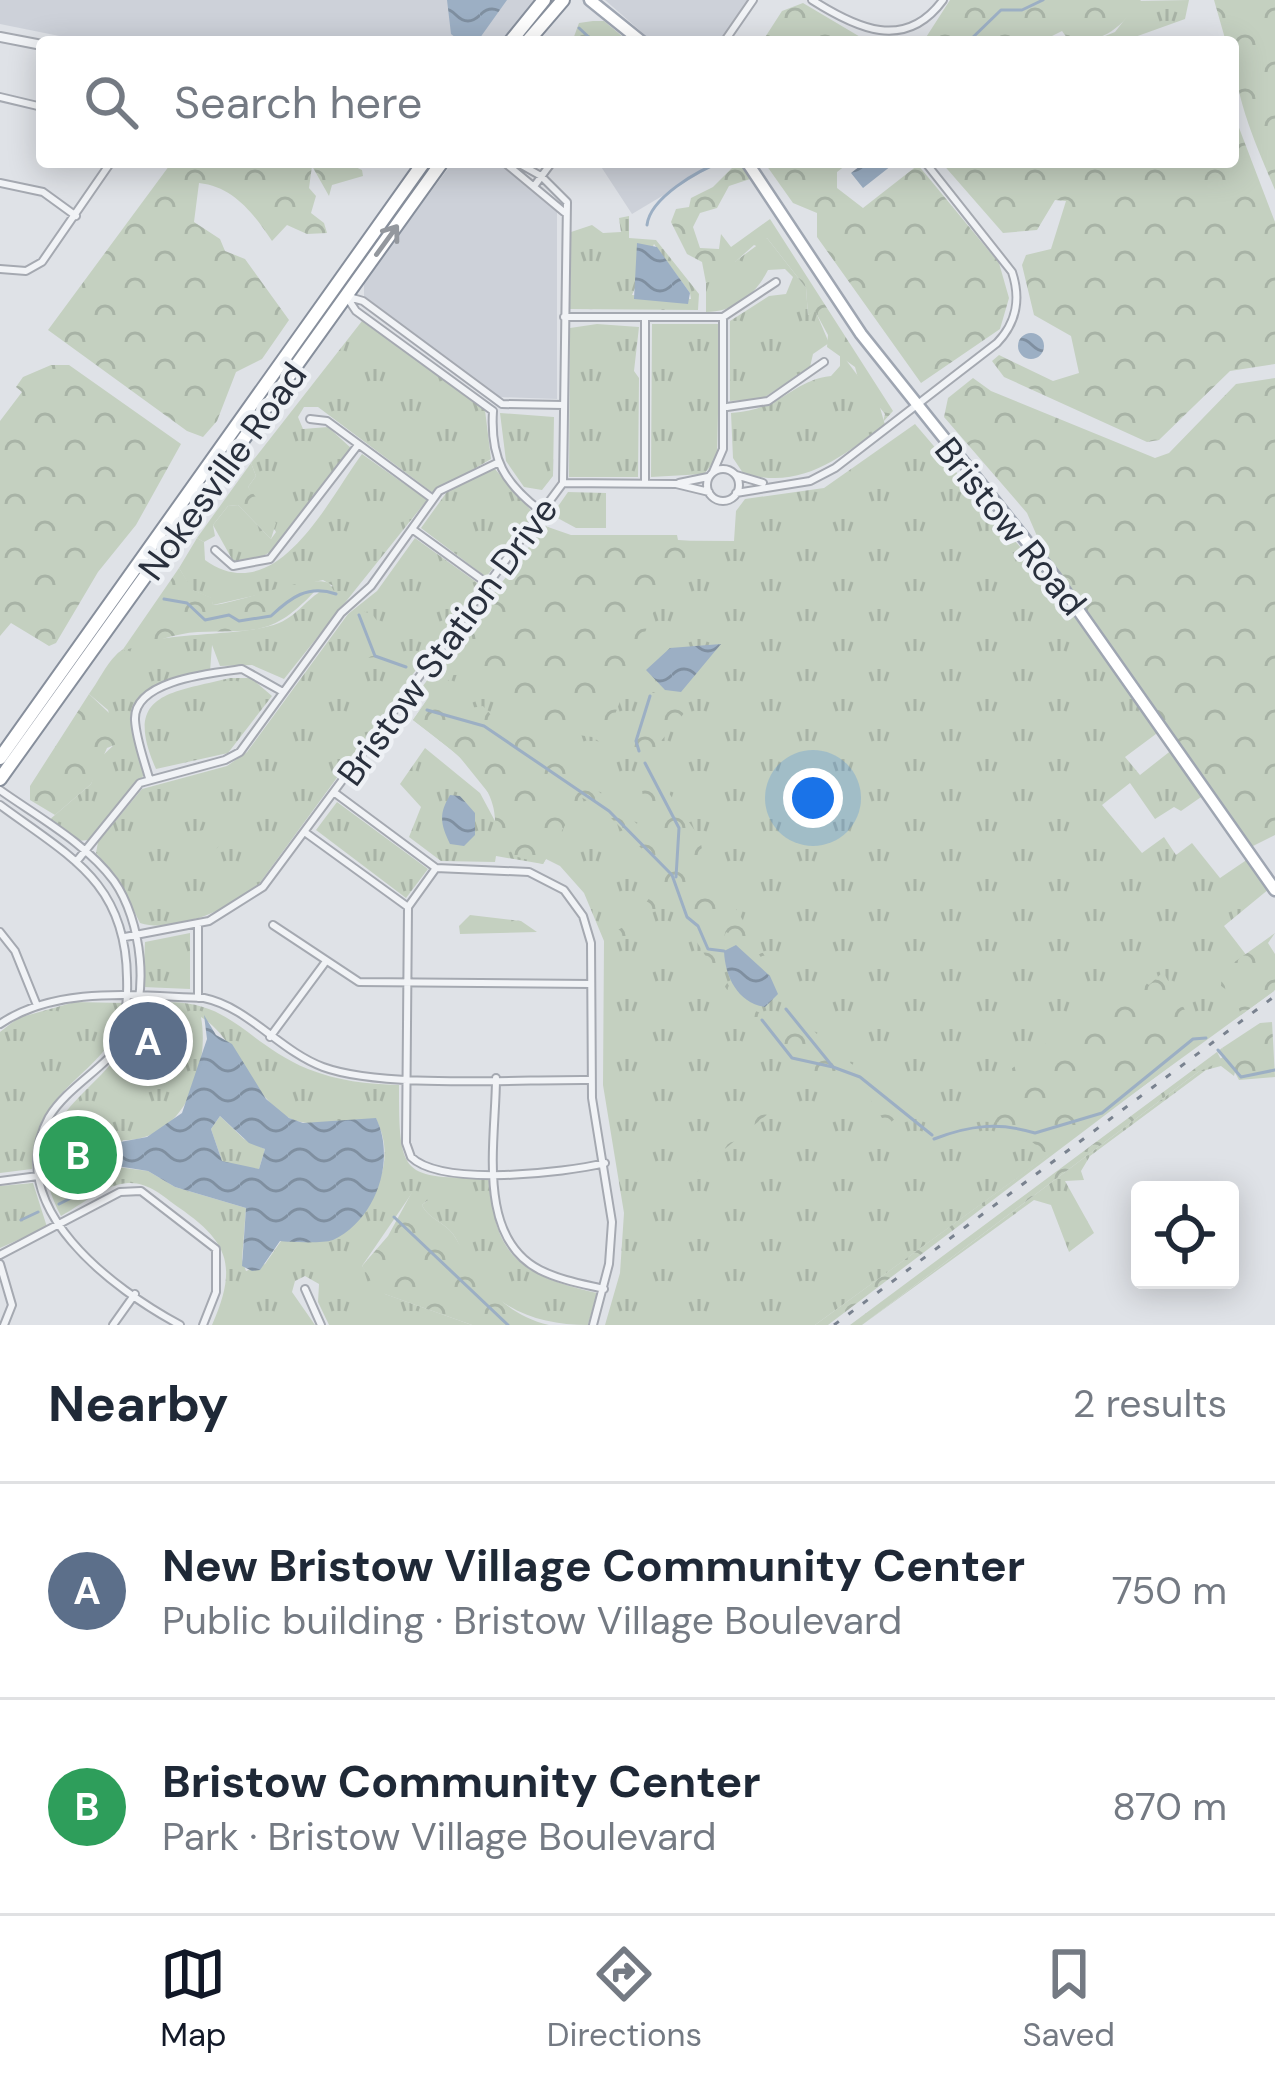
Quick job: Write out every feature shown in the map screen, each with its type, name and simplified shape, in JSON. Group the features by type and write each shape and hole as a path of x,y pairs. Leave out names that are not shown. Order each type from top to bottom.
{"highway":[{"path":"514,36 544,0"},
{"path":"532,36 563,0"},
{"name":"Nokesville Road","path":"0,758 420,168"},
{"name":"Nokesville Road","path":"0,779 438,168"}],"main road":[{"path":"590,0 635,36"},
{"name":"Bristow Road","path":"751,168 916,408 1055,577 1275,890"}],"street":[{"path":"728,36 753,0"},
{"path":"812,0 847,23 875,32 921,23 943,0"},
{"path":"874,36 875,32"},
{"path":"0,37 36,44"},
{"path":"0,98 36,105"},
{"path":"0,269 35,267 107,168"},
{"path":"512,168 562,207 567,221"},
{"path":"527,168 564,197 567,221"},
{"path":"535,185 547,168"},
{"path":"563,483 676,484 722,500 767,484 824,475 1005,335 1017,307 1012,272 930,168"},
{"path":"0,183 43,192 76,216"},
{"name":"Bristow Station Drive","path":"124,937 198,923 255,894 306,833 563,483 567,221"},
{"path":"564,317 723,317 776,282"},
{"path":"330,292 363,301 502,404 563,405"},
{"path":"346,296 356,311 493,411 497,463 512,487 542,512"},
{"path":"709,492 723,449 723,317"},
{"path":"645,318 645,483"},
{"path":"725,406 768,401 824,362"},
{"path":"493,411 502,404"},
{"path":"310,419 326,421 434,500"},
{"path":"215,550 224,563 238,567 270,559 358,445"},
{"path":"723,449 734,473 736,493"},
{"path":"76,862 135,786 235,755 434,500 453,481 497,463"},
{"path":"676,484 734,473 767,484"},
{"path":"412,529 488,584"},
{"path":"149,778 135,715 150,692 242,668 283,692"},
{"path":"0,790 84,851 116,884 136,935 125,1038 46,1123 39,1176 58,1227 84,1258 180,1325"},
{"path":"335,793 436,868 521,869 558,885 588,928 590,1080 613,1224 604,1289 593,1325"},
{"path":"0,805 76,862 105,892 124,937 132,998"},
{"path":"306,833 408,907"},
{"path":"436,868 408,907 406,1143 414,1160 437,1172 496,1173 568,1172 605,1163"},
{"path":"198,923 198,998"},
{"path":"273,925 324,964 359,982 591,984"},
{"path":"0,932 15,951 37,1004"},
{"path":"270,1037 324,964"},
{"path":"0,1024 37,1004 198,998 222,1003 270,1037 336,1072 590,1080"},
{"path":"496,1078 497,1215 515,1251 545,1273 604,1289"},
{"path":"0,1181 39,1176"},
{"path":"0,1255 124,1191 152,1196 216,1249 215,1297 203,1325"},
{"path":"0,1264 12,1305 4,1325"},
{"path":"305,1289 321,1325"},
{"path":"113,1325 135,1294"}],"shaded area":[{"path":"0,0 536,0 507,36 59,36 0,24"},
{"path":"605,0 751,0 728,36 646,36"},
{"path":"449,168 504,168 557,210 557,399 499,397 364,296 364,281"},
{"path":"602,168 709,168 632,214"}],"green space":[{"path":"950,0 1141,0 1103,36 1066,36 1062,31 1052,36 927,36"},
{"path":"1189,0 1185,19 1138,36 1105,36 1115,32 1139,1"},
{"path":"1214,0 1275,0 1275,190 1241,99 1239,36 1224,36"},
{"path":"803,3 859,36 766,36 782,11"},
{"path":"604,21 622,36 574,36 579,23"},
{"path":"1239,128 1275,222 1275,364 1230,371 1159,440 1147,442 1004,377 992,361 999,355 1053,381 1079,373 1071,336 1034,315 1022,265 1026,255 1051,249 1066,201 1055,200 1037,230 1003,233 946,168 1239,168"},
{"path":"168,168 312,168 309,188 316,196 311,213 324,223 327,233 307,234 287,225 272,241 232,196 199,183 194,222 220,239 225,251 245,259 289,320 262,359 236,372 217,421 203,437 187,431 48,330"},
{"path":"313,168 362,170 363,176 332,185 329,196"},
{"path":"732,168 747,168 750,179 729,186 717,208 700,213 693,227 700,248 719,249 721,234 731,247 770,219 893,411 883,422 885,414 859,382 855,367 827,347 828,335 815,311 808,315 806,288 767,238 761,248 754,245 735,262 736,269 706,283 702,262 687,254 671,222 676,209 689,207 691,198 713,187"},
{"path":"768,168 842,168 837,172 837,188 863,208 914,168 920,168 999,263 1009,298 1000,329 921,383 817,237 817,213 793,203"},
{"path":"629,216 629,238 656,240 699,294 698,310 570,309 571,232 592,225 603,233 621,232 619,218","holes":["654,244 691,299 632,295"]},
{"path":"767,238 806,288 808,315 815,310 829,343 813,354 810,367 762,399 730,401 730,321 769,296 786,294 793,277 785,269 768,270 743,300 706,312 706,283"},
{"path":"362,321 485,410 491,459 433,493 318,407 304,407 298,417 303,429 328,427 352,449 287,539 252,560 233,561 213,525 228,506 238,505 271,539 276,532 248,487 256,476 251,463"},
{"path":"597,324 639,327 634,371 639,378 638,477 569,477 570,328"},
{"path":"652,324 720,324 717,458 704,474 651,477"},
{"path":"840,352 879,404 885,425 836,459 802,474 784,478 743,473 733,458 731,413 763,407 831,376 840,366"},
{"path":"51,365 69,365 181,444 136,525 98,572 56,643 49,646 11,623 0,636 0,421 22,392 16,387 23,377"},
{"path":"973,378 991,391 1155,458 1169,453 1236,384 1275,378 1275,835 1251,847 1043,550 1027,513 944,417 948,398"},
{"path":"500,413 554,417 553,476 542,490 524,487 506,461"},
{"path":"915,424 1033,562 1160,731 1125,757 1140,775 1173,749 1204,795 1181,811 1174,807 1155,819 1130,783 1102,805 1142,853 1164,837 1176,855 1192,843 1220,878 1248,859 1269,889 1224,926 1274,991 815,1325 605,1325 620,1273 624,1213 603,1085 604,941 584,893 560,866 546,859 543,864 496,856 495,862 441,861 409,837 421,807 400,784 425,748 480,793 495,821 487,790 477,776 413,720 429,697 423,686 545,526 576,540 734,541 736,511 745,499 824,488"},
{"path":"362,454 427,500 284,679 252,665 220,666 212,645 210,672 158,686 138,701 144,775 89,840 77,841 48,821 91,784 99,759 117,742 108,710 89,694 116,655 147,641 279,623 333,586 323,580 213,605 211,598 192,590 179,568 197,538 204,542 205,560 231,572 255,571 277,561 316,521"},
{"path":"251,463 256,476 248,487 276,523 271,539 238,505 228,506 213,525 215,536 204,542 197,538"},
{"path":"495,469 535,515 486,577 421,528 449,489"},
{"path":"568,492 606,493 606,528 576,528 552,515"},
{"path":"545,526 571,535 677,535 678,540 690,541 692,549 653,613 608,731 626,737 644,696 653,692 690,706 647,758 621,755 592,737 552,731 534,715 462,675 453,675 445,684 448,702 464,709 483,706 501,726 515,713 522,724 572,758 598,791 649,834 654,826 642,794 646,760 700,838 703,855 785,989 751,944 726,932 721,958 735,994 755,1011 768,1015 771,1031 781,1039 796,1029 782,998 788,994 823,1040 902,1099 909,1108 891,1122 882,1118 858,1080 804,1068 765,1040 670,904 652,911 643,934 631,933 621,944 618,930 646,903 658,865 602,809 581,797 543,864 514,856 495,827 495,801 458,755 413,720 429,697 423,686"},
{"path":"415,538 479,584 259,884 203,917 170,925 140,923 117,877 96,853 98,842 142,789 227,766 247,752 348,614 377,591"},
{"path":"179,568 193,590 212,598 213,605 306,582 329,583 334,591 327,596 315,591 287,617 262,628 180,634 125,650 117,658"},
{"path":"362,611 372,614 402,654 367,658 357,622"},
{"path":"230,678 251,678 272,696 228,753 156,769 147,744 149,711 171,693"},
{"path":"89,694 126,729 127,740 107,748 91,784 55,815 30,800 30,786"},
{"path":"337,802 428,869 406,898 316,830"},
{"path":"235,821 240,826 216,849 196,832"},
{"path":"470,915 521,921 537,932 460,934 459,926"},
{"path":"190,933 190,989 143,987 145,942"},
{"path":"1275,933 1268,943 1275,954 1275,990 1241,1015 1234,995 1221,986 1222,971"},
{"path":"1163,972 1203,1041 828,1325 815,1325 1048,1155 1009,1123 971,1121 991,1099 992,1083 1137,977 1149,985"},
{"path":"75,1002 122,1003 118,1027 107,1047 46,1115 36,1139 32,1169 0,1173 0,1032 18,1018"},
{"path":"141,1005 194,1005 231,1020 308,1069 353,1081 399,1085 401,1138 411,1166 439,1176 491,1178 498,1227 517,1260 550,1280 597,1293 588,1325 539,1319 496,1297 472,1272 451,1232 425,1210 422,1205 427,1201 412,1193 362,1266 385,1294 472,1325 329,1325 318,1302 319,1284 305,1276 295,1281 292,1292 315,1325 212,1325 225,1287 224,1257 195,1220 155,1190 128,1183 102,1191 61,1216 47,1179 47,1149 57,1124 131,1035","holes":["201,1017 214,1027 260,1091 286,1116 319,1124 376,1119 383,1136 385,1153 378,1185 347,1227 334,1239 281,1241 265,1264 246,1271 242,1259 246,1208 175,1187 148,1171 117,1167 108,1159 123,1140 145,1137 178,1114 197,1077"]},
{"path":"1272,1022 1275,1077 1239,1080 1222,1048 1260,1023"},
{"path":"1222,1048 1236,1068 1234,1076 1221,1066 1206,1070 1090,1156 1081,1171 1084,1180 1065,1181 1094,1233 1069,1252 1051,1205 1034,1200 862,1325 1223,1057 1217,1052"},
{"path":"1217,1052 1222,1061 1198,1072 862,1325 850,1325"},
{"path":"780,1096 785,1100 624,1231 624,1217 681,1164 700,1159 761,1105"},
{"path":"79,1104 102,1128 90,1139 67,1115"},
{"path":"220,1116 244,1139 265,1149 259,1169 252,1172 222,1161 211,1129"},
{"path":"33,1183 47,1227 0,1248 0,1186"},
{"path":"412,1192 428,1200 422,1205 425,1210 451,1232 503,1302 549,1325 472,1325 379,1292 362,1266 388,1236"}],"water":[{"path":"447,0 507,0 481,36 451,34"},
{"path":"857,168 888,168 863,188 851,173"},
{"path":"637,243 657,247 690,293 688,304 634,299"},
{"path":"1031,333 1041,336 1041,356 1031,359 1021,356 1018,346 1021,336"},
{"path":"721,644 681,692 665,690 646,670 670,648"},
{"path":"450,795 460,796 475,813 475,835 464,846 450,844 443,825"},
{"path":"736,945 770,976 778,994 765,1007 747,1000 730,979 724,951"},
{"path":"204,1015 216,1035 232,1044 266,1099 289,1118 303,1123 376,1118 382,1134 383,1169 371,1203 348,1230 328,1241 280,1241 260,1270 252,1271 242,1266 246,1208 175,1187 148,1171 117,1166 108,1159 115,1143 147,1137 182,1113 207,1039","holes":["220,1116 249,1143 265,1149 259,1169 222,1161 211,1129"]}],"waterway":[{"path":"974,36 1001,10 1022,10 1043,0"},
{"path":"579,28 588,36"},
{"path":"647,225 666,195 708,168"},
{"path":"164,599 187,603 205,620 229,615 239,621 271,616 308,592 336,594"},
{"path":"359,615 375,656 406,667"},
{"path":"639,751 636,741 650,696"},
{"path":"427,710 484,726 609,811 672,875 687,917 698,926 708,949 724,951"},
{"path":"645,763 679,828 676,877"},
{"path":"786,1009 833,1067 860,1077 932,1135"},
{"path":"762,1020 792,1058 833,1067"},
{"path":"934,1139 984,1127 1035,1133 1102,1113 1193,1039 1206,1038"},
{"path":"1218,1050 1241,1077 1275,1070"},
{"path":"59,1204 91,1188 108,1159"},
{"path":"21,1220 38,1212"},
{"path":"394,1217 508,1325"}],"railway":[{"path":"834,1325 1275,996"}],"place":[{"name":"New Bristow Village Community Center","path":"148,1041"},
{"name":"Bristow Community Center","path":"78,1155"}]}
